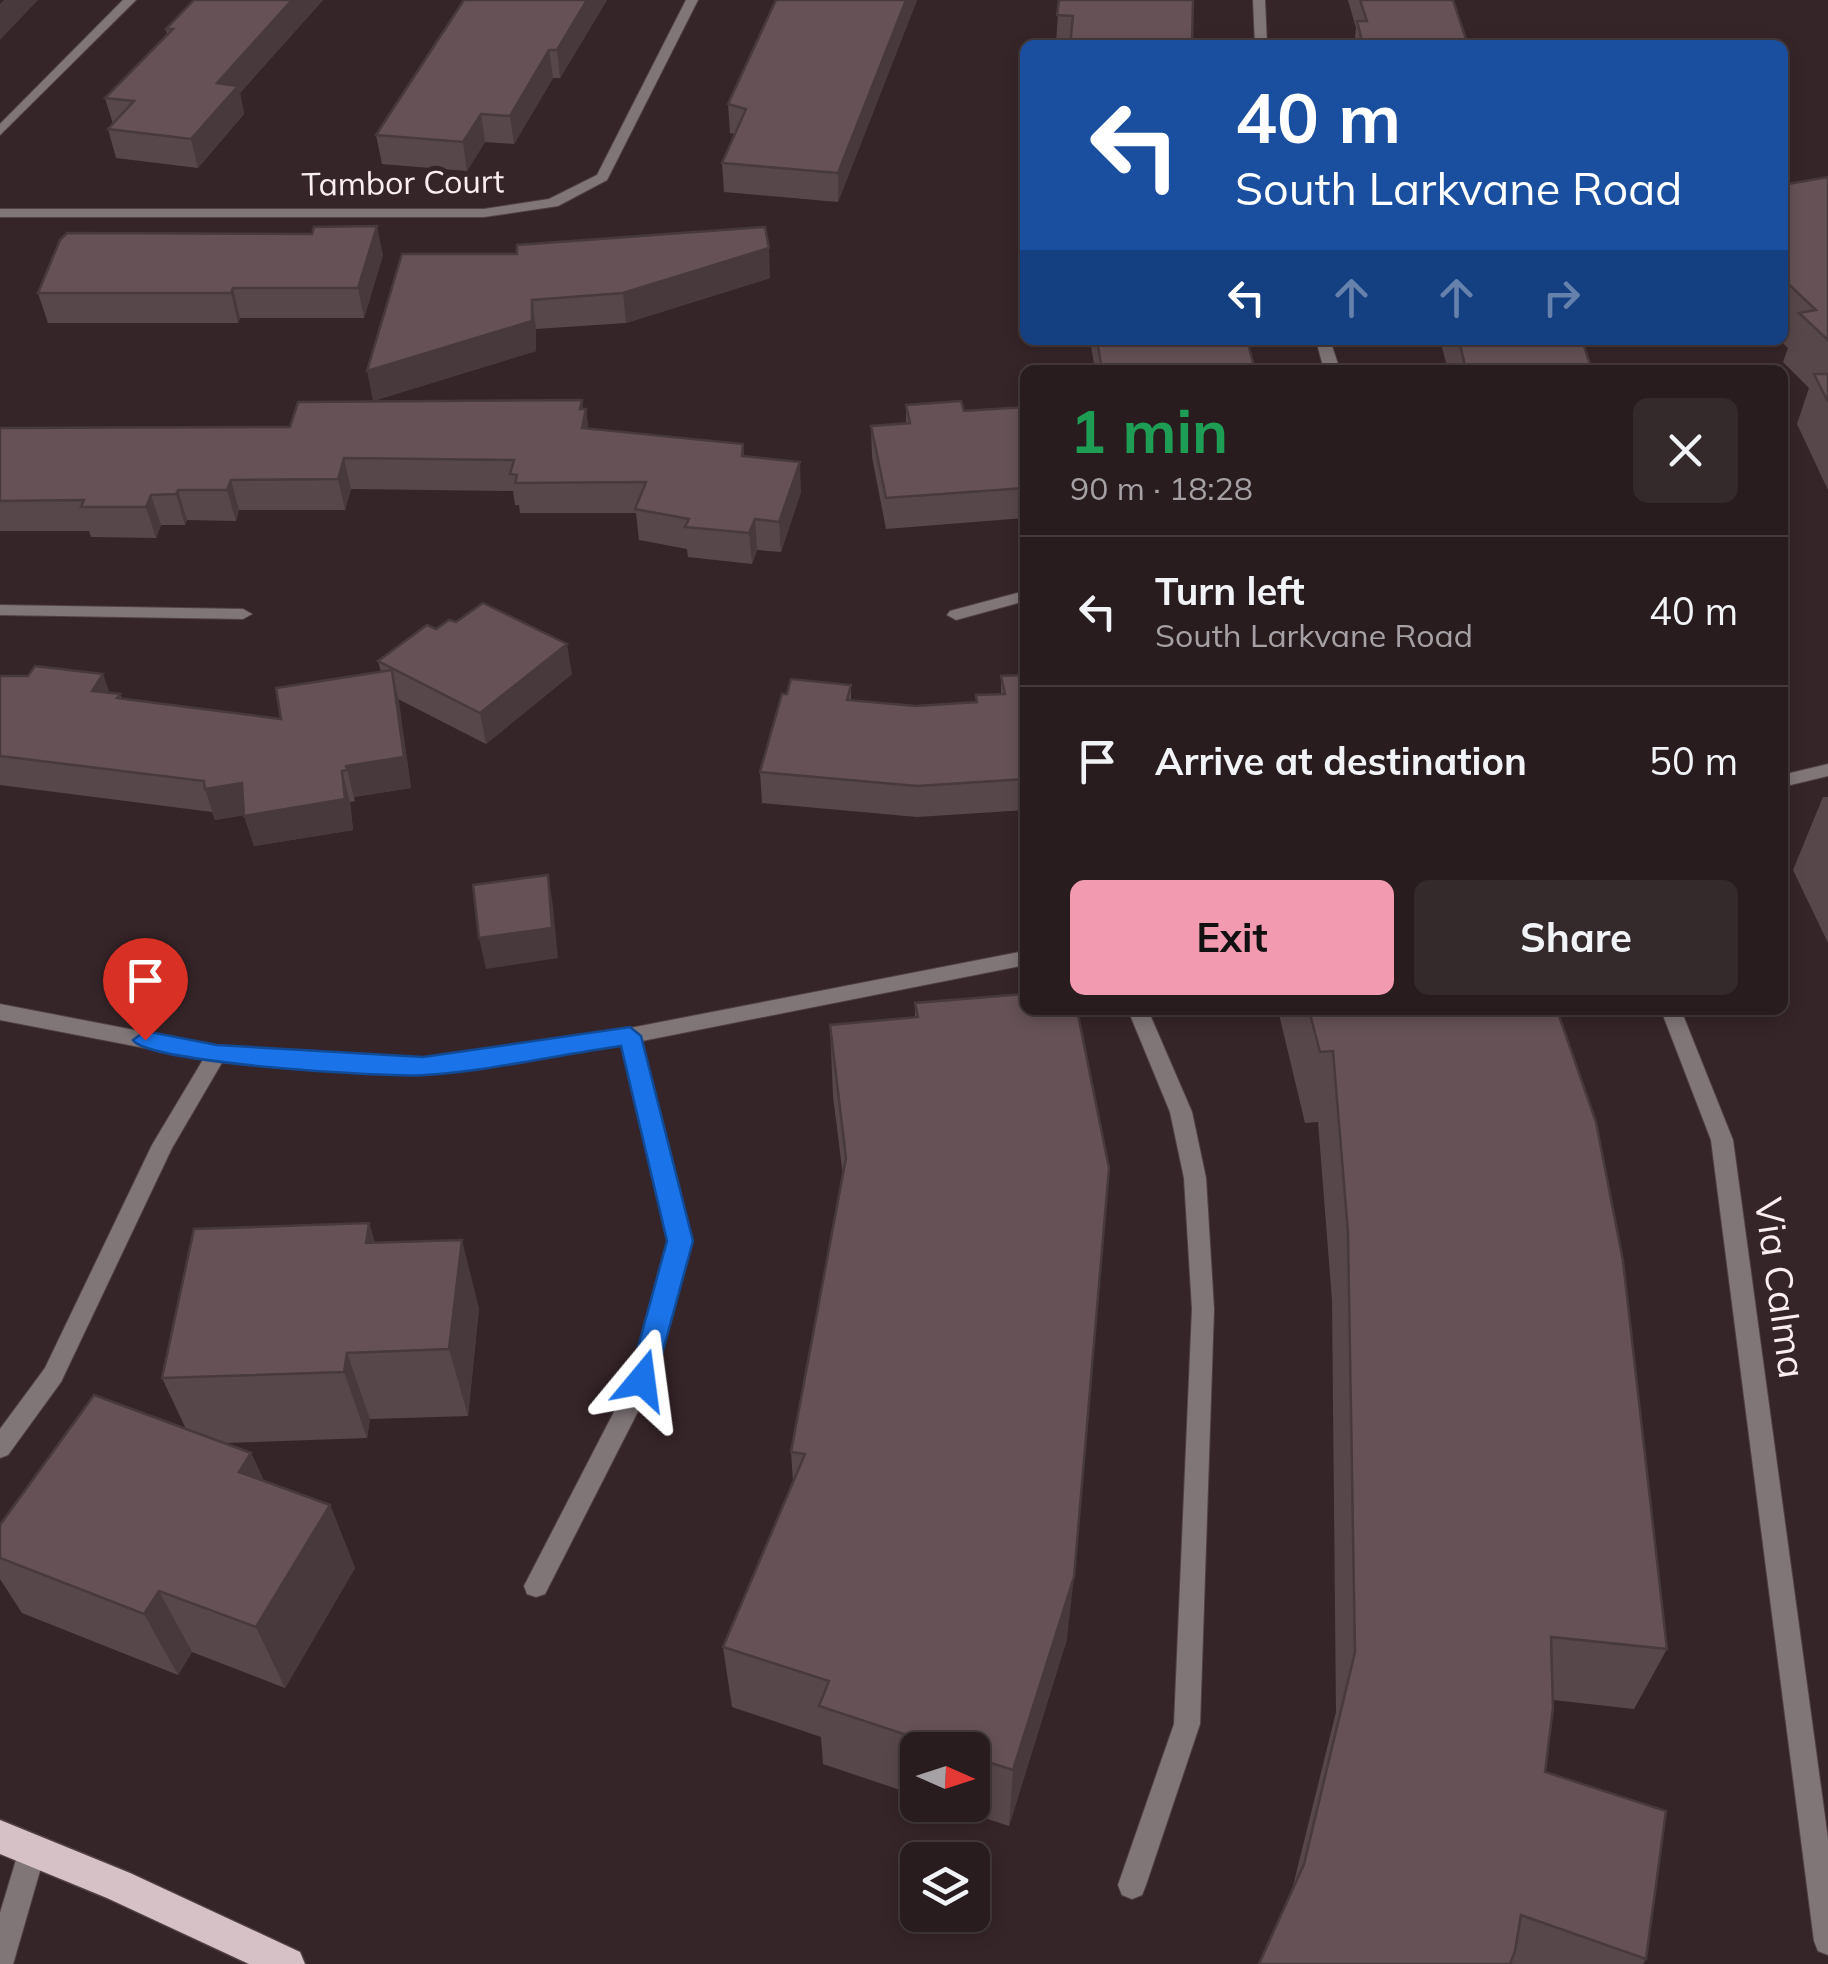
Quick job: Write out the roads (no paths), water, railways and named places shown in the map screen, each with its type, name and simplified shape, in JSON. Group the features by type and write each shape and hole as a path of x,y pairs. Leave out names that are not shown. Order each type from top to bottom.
{"main road":[{"path":"16,1844 118,1885 288,1964"}],"street":[{"path":"0,131 130,0"},
{"name":"Tambor Court","path":"0,212 484,213 553,203 602,177 692,0"},
{"path":"1259,0 1261,40"},
{"path":"956,615 1020,597"},
{"path":"0,610 243,614"},
{"path":"1788,779 1828,770"},
{"path":"0,1012 217,1054 423,1066 630,1036 1020,959"},
{"path":"1132,1885 1187,1724 1203,1309 1195,1178 1182,1112 1140,1015"},
{"name":"Via Calma","path":"1673,1015 1722,1140 1828,1941"},
{"path":"536,1586 642,1380 680,1241 630,1036"},
{"path":"0,1448 53,1375 163,1145 217,1054"},
{"path":"0,1960 16,1844"}]}
